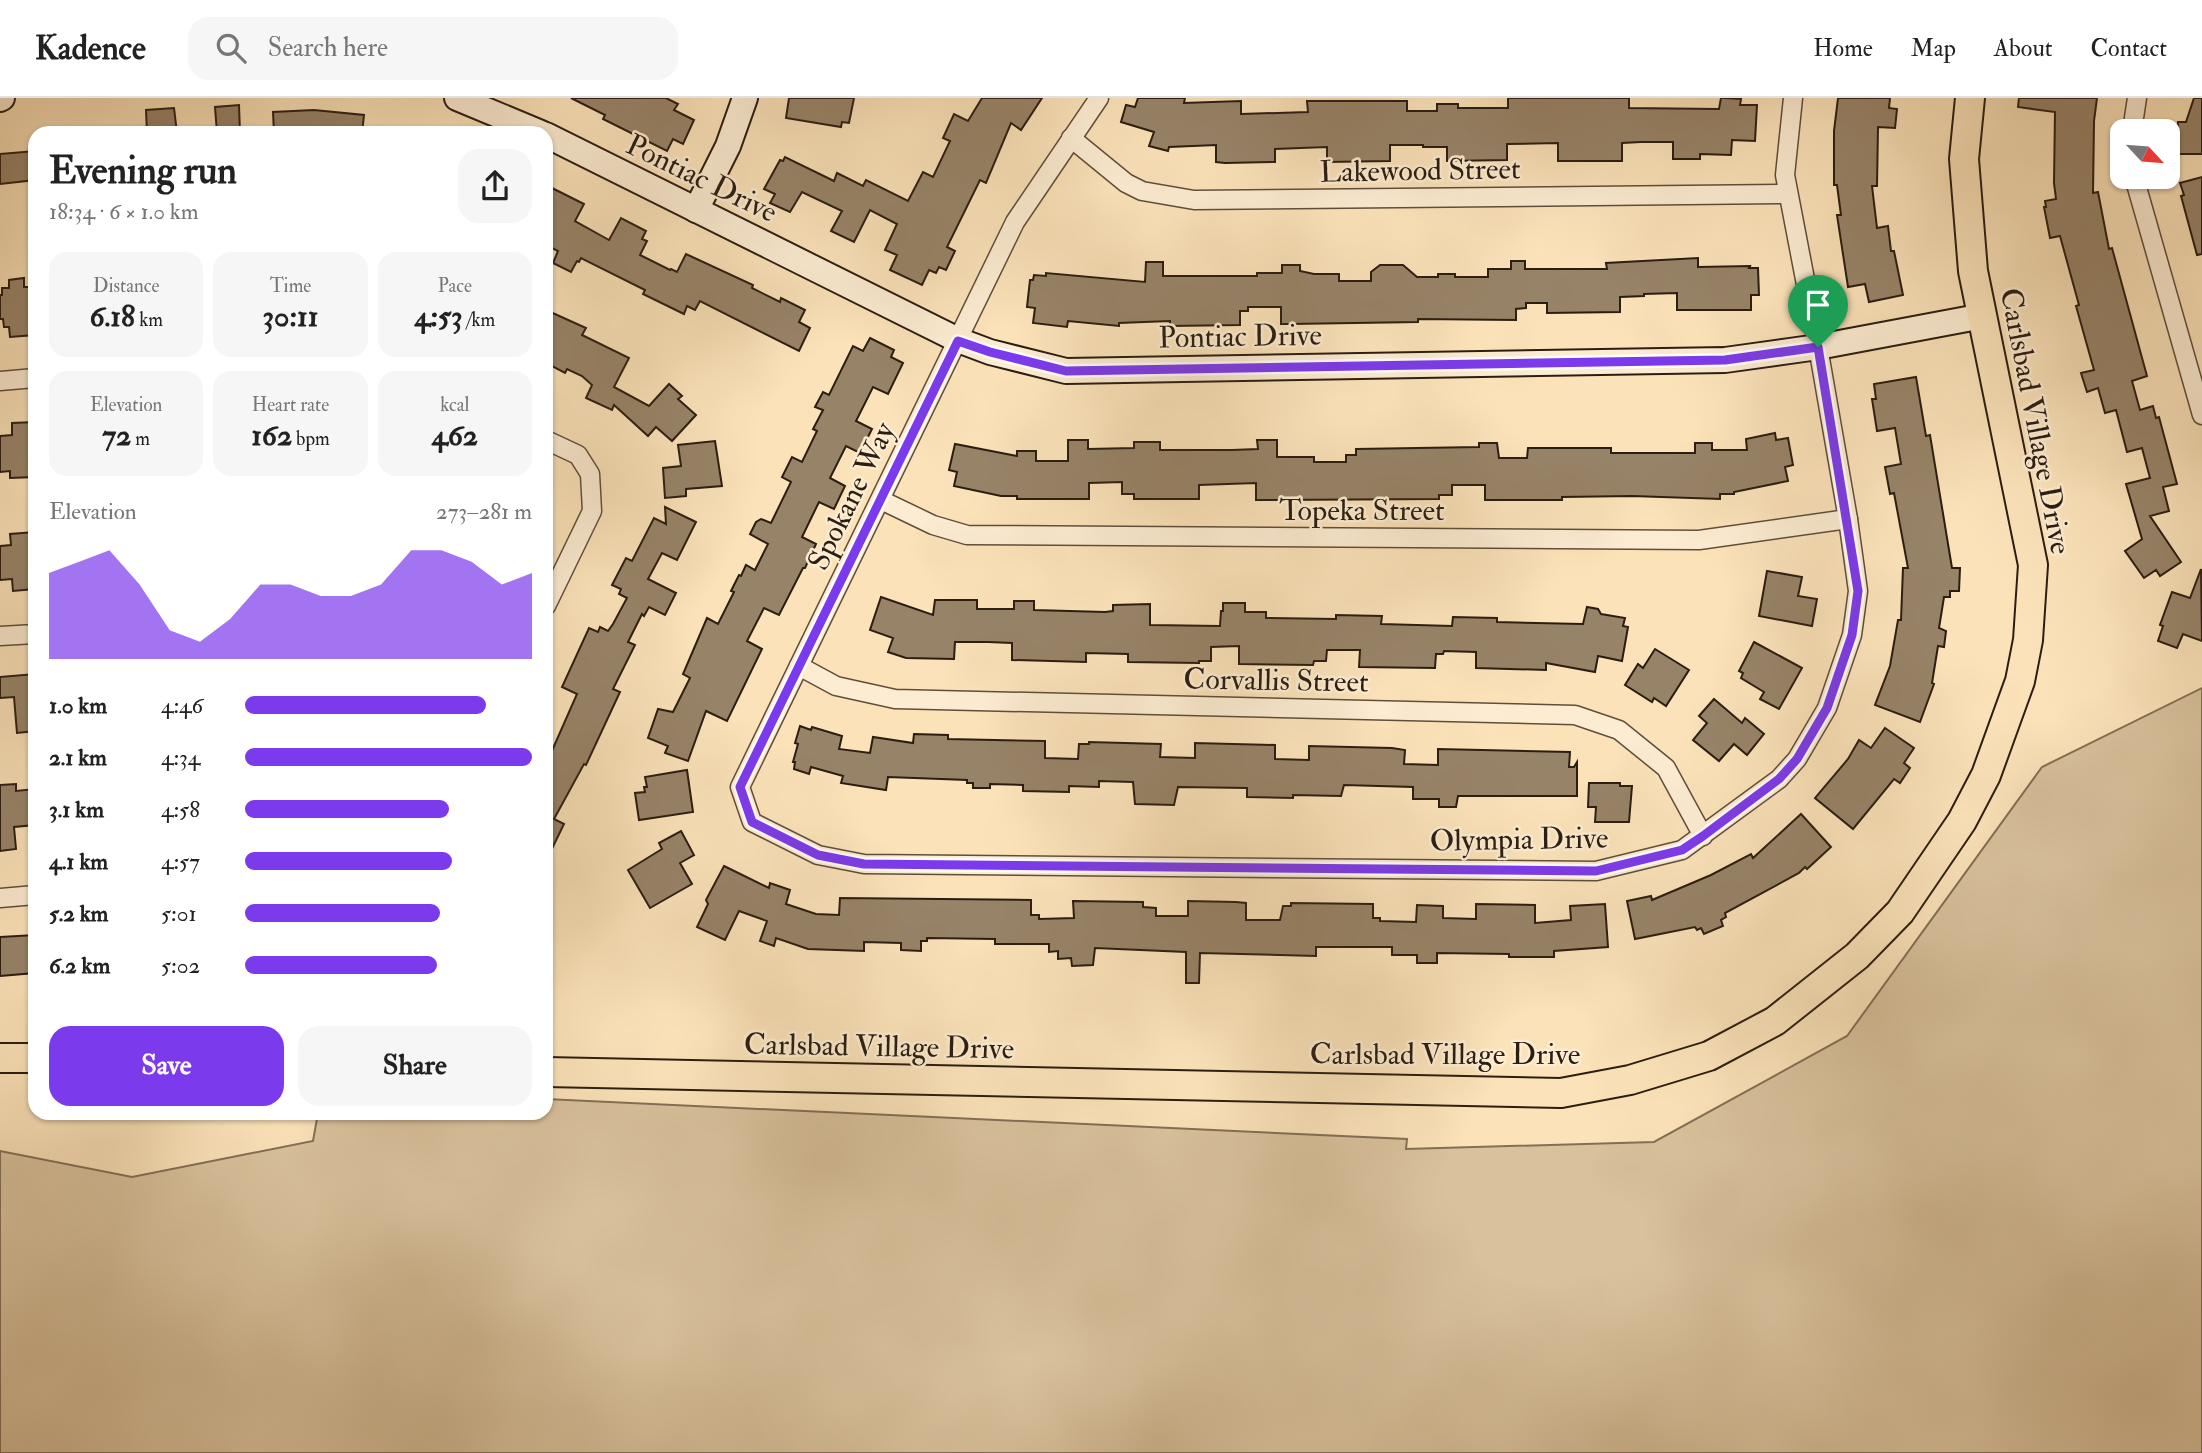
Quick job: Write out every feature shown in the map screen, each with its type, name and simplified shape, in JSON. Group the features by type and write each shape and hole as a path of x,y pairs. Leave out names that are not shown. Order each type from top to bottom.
{"main road":[{"path":"457,98 524,126"},
{"path":"696,210 728,146 745,98"},
{"name":"Carlsbad Village Drive","path":"553,1072 1561,1093 1630,1080 1709,1056 1775,1021 1857,956 1900,912 1962,821 1986,775 2020,681 2028,640 2033,565 1973,271 1965,159 1970,98"},
{"name":"Pontiac Drive","path":"553,138 958,341 1066,371 1725,360 1818,347 1983,316"},
{"path":"0,1058 28,1058"}],"street":[{"name":"Spokane Way","path":"864,864 818,855 752,822 740,787 1015,222 1099,98"},
{"name":"Olympia Drive","path":"864,864 1596,871 1682,850 1779,779 1797,759 1827,708 1852,635 1858,591 1818,347 1785,175 1793,98"},
{"path":"2134,119 2137,98"},
{"name":"Lakewood Street","path":"1071,138 1126,183 1142,191 1194,200 1788,194"},
{"path":"2137,189 2202,415"},
{"path":"0,381 28,379"},
{"path":"553,443 578,455 590,474 592,511 553,592"},
{"name":"Topeka Street","path":"881,500 933,525 967,535 1699,540 1848,519"},
{"path":"0,636 28,634"},
{"name":"Corvallis Street","path":"799,666 836,686 895,699 1575,715 1619,730 1666,768 1703,836"},
{"path":"0,898 28,896"}],"shaded area":[{"path":"2202,688 2202,1453 0,1453 0,1151 132,1177 313,1141 317,1120 553,1120 553,1099 1407,1139 1406,1149 1654,1142 1847,1036 2042,767"}],"building":[{"path":"571,98 666,98 678,104 674,110 694,120 683,144 673,139 667,151 603,119 605,115"},
{"path":"789,98 854,98 849,123 842,122 841,127 786,118"},
{"path":"982,98 1042,98 1021,130 1011,123 986,183 980,180 947,247 955,251 946,270 939,267 936,273 929,270 922,285 890,270 897,255 885,250 897,224 870,210 854,242 831,231 842,211 802,192 790,212 770,203 775,194 764,189 780,160 783,161 785,157 834,181 837,173 863,186 866,180 908,201 923,172 933,177 950,141 943,138 954,114 968,121"},
{"path":"1138,98 1185,98 1184,103 1241,101 1241,114 1308,112 1307,101 1407,101 1407,111 1437,111 1437,104 1458,104 1458,108 1508,108 1508,98 1629,98 1629,108 1719,109 1721,98 1741,99 1740,105 1757,105 1755,141 1732,140 1731,155 1700,154 1700,159 1673,159 1673,142 1641,142 1622,143 1622,161 1558,161 1558,143 1507,144 1507,160 1447,161 1447,147 1390,145 1390,161 1327,162 1327,147 1275,149 1275,162 1225,163 1216,162 1216,145 1169,147 1168,151 1149,146 1154,132 1121,122 1126,105 1135,107"},
{"path":"1838,98 1890,98 1889,108 1897,109 1895,128 1878,127 1877,186 1872,186 1877,228 1888,226 1891,251 1894,251 1903,295 1869,302 1865,284 1848,287 1837,215 1841,215 1837,185 1834,185 1834,131"},
{"path":"2019,98 2097,98 2093,193 2098,192 2109,249 2112,248 2147,376 2132,381 2140,410 2153,406 2156,418 2159,417 2177,484 2163,487 2169,511 2150,516 2181,562 2160,576 2156,570 2144,578 2125,551 2142,539 2126,484 2150,478 2142,448 2127,452 2116,410 2105,413 2098,388 2087,392 2081,373 2094,370 2076,306 2079,305 2060,236 2050,238 2044,207 2045,201 2056,199 2055,112 2018,107"},
{"path":"2194,98 2202,98 2202,154 2180,154 2180,122 2186,122"},
{"path":"239,105 240,126 216,126 215,107"},
{"path":"174,108 176,126 147,126 146,110"},
{"path":"314,110 364,115 363,126 274,126 273,112"},
{"path":"28,152 28,181 0,184 0,154"},
{"path":"2202,177 2202,254 2197,255 2180,183"},
{"path":"553,188 584,204 575,221 609,240 621,218 646,231 642,239 647,241 640,255 677,272 686,254 753,285 752,288 780,302 781,298 805,310 799,322 810,328 799,351 700,301 695,310 687,306 684,314 643,294 645,290 581,258 571,272 553,263 558,251 553,248"},
{"path":"1698,258 1698,267 1758,268 1759,295 1751,295 1751,310 1677,310 1677,293 1620,297 1620,312 1547,313 1547,303 1526,303 1526,308 1516,309 1516,320 1418,319 1418,322 1281,324 1281,307 1248,307 1248,311 1240,311 1240,325 1170,326 1170,321 1119,323 1119,326 1068,321 1067,327 1033,323 1035,308 1027,307 1030,280 1033,280 1034,275 1046,276 1046,273 1145,282 1146,262 1163,262 1163,276 1257,276 1257,273 1282,273 1282,265 1300,265 1300,271 1339,274 1339,281 1371,281 1371,272 1380,265 1403,265 1417,277 1455,274 1455,277 1488,277 1488,269 1511,269 1511,261 1525,261 1525,269 1607,269 1606,263"},
{"path":"24,278 24,287 28,287 28,336 10,337 9,327 4,327 3,319 0,319 0,295 2,288 9,288 9,280"},
{"path":"553,313 586,328 582,335 629,358 614,387 649,406 669,384 682,396 678,399 696,415 672,441 656,427 648,436 614,405 612,410 586,398 592,385 582,376 567,369 565,373 553,367"},
{"path":"870,338 894,350 891,357 903,363 888,394 873,387 856,421 872,429 860,453 846,446 830,478 845,486 834,509 819,502 802,537 816,544 805,568 779,615 764,608 747,641 762,649 727,721 706,711 688,761 665,753 668,746 648,738 658,709 673,712 690,678 683,674 707,618 718,624 734,592 731,591 739,575 741,576 746,565 755,570 768,544 750,534 756,522 761,519 771,523 791,482 782,477 792,457 802,462 817,431 813,429 823,410 815,407 823,392 829,395 853,346 863,351"},
{"path":"1916,377 1926,436 1930,435 1952,568 1960,568 1959,591 1950,591 1950,597 1944,597 1939,628 1946,631 1944,647 1938,646 1934,684 1920,722 1875,705 1890,666 1898,620 1901,620 1903,568 1908,568 1894,493 1890,494 1885,467 1901,464 1895,428 1877,431 1872,399 1876,399 1874,384"},
{"path":"28,422 28,477 10,478 10,471 0,472 0,436 12,435 12,423"},
{"path":"1775,433 1776,440 1788,438 1793,465 1785,467 1788,481 1734,494 1720,494 1720,499 1632,496 1485,500 1485,485 1452,485 1452,495 1439,495 1439,499 1256,500 1256,483 1199,485 1199,499 1134,499 1134,494 1122,494 1122,482 1089,483 1089,499 1017,499 1017,496 1001,496 954,486 957,472 949,470 955,444 1017,456 1017,451 1036,451 1036,461 1068,461 1068,440 1088,440 1088,449 1134,448 1134,442 1160,442 1160,450 1232,450 1258,449 1257,440 1277,440 1277,457 1314,457 1314,462 1346,462 1346,455 1356,455 1356,449 1479,447 1479,443 1497,443 1499,458 1527,458 1528,448 1611,448 1611,453 1695,453 1695,443 1712,443 1712,450 1747,450 1746,439"},
{"path":"715,441 722,486 686,489 686,496 665,498 663,468 681,466 678,445"},
{"path":"665,507 696,522 677,560 662,553 648,579 676,593 665,615 649,607 644,616 642,614 628,642 635,645 613,689 620,692 586,765 584,764 554,819 564,824 553,847 553,748 577,694 562,687 589,628 598,632 600,627 608,631 627,598 619,594 621,589 612,585 626,558 632,561 654,518 666,524"},
{"path":"28,533 28,590 13,591 12,579 0,580 0,546 11,545 10,534"},
{"path":"2201,569 2202,641 2183,634 2177,648 2158,641 2163,626 2160,625 2172,592 2190,598"},
{"path":"1767,571 1802,577 1798,596 1817,599 1812,626 1759,616"},
{"path":"881,597 933,615 935,600 977,600 977,609 1014,609 1014,601 1034,601 1034,610 1105,612 1113,611 1113,605 1150,604 1150,625 1220,626 1223,603 1245,603 1245,612 1266,612 1266,618 1336,619 1336,615 1382,616 1381,624 1452,626 1453,617 1497,618 1497,622 1583,624 1587,607 1598,609 1601,614 1625,618 1623,626 1628,627 1622,661 1598,656 1595,672 1546,663 1546,670 1476,668 1476,652 1444,651 1443,654 1436,654 1435,668 1359,667 1360,650 1327,650 1326,661 1314,661 1313,665 1239,664 1239,646 1211,647 1211,661 1199,663 1128,662 1128,654 1086,653 1086,662 1012,660 1012,643 988,642 955,642 954,659 906,658 888,652 893,638 870,630"},
{"path":"1754,642 1802,668 1779,709 1760,699 1764,692 1741,678 1743,673 1739,671"},
{"path":"1655,649 1689,670 1666,706 1654,698 1652,702 1625,685 1638,664 1643,668"},
{"path":"28,675 28,732 17,733 14,697 0,698 0,677"},
{"path":"1714,699 1742,723 1745,718 1764,734 1747,755 1734,744 1719,761 1693,740 1707,723 1699,716"},
{"path":"800,726 842,736 839,749 870,753 873,737 913,743 914,734 948,735 948,739 1045,741 1045,758 1078,759 1079,744 1089,742 1161,744 1160,757 1195,758 1195,743 1275,745 1275,759 1309,760 1309,746 1392,748 1405,750 1404,764 1438,765 1438,749 1570,752 1569,767 1574,767 1577,762 1577,796 1458,796 1456,807 1439,807 1439,799 1413,799 1413,787 1344,785 1341,796 1293,795 1293,798 1247,797 1247,788 1178,787 1174,805 1135,804 1133,782 1099,781 1099,787 1069,786 1069,792 1023,791 1023,785 990,784 990,788 973,788 973,783 967,783 967,780 888,777 886,790 841,783 843,776 811,767 809,774 794,769 798,744 795,743"},
{"path":"1885,728 1914,748 1904,763 1910,768 1900,783 1894,779 1853,829 1815,798 1848,759 1859,740 1871,748"},
{"path":"687,770 693,812 639,820 635,793 645,792 645,777"},
{"path":"1589,783 1620,783 1620,786 1632,786 1629,822 1595,822 1596,807 1588,807"},
{"path":"16,784 16,791 28,790 28,826 14,827 16,849 0,851 0,785"},
{"path":"1801,814 1831,847 1807,869 1805,867 1799,873 1725,913 1726,917 1721,920 1723,926 1704,934 1701,928 1697,930 1695,927 1635,939 1627,901 1651,896 1652,900 1711,875 1751,854 1753,858"},
{"path":"681,831 694,855 680,863 692,884 650,908 628,870 662,849 659,843"},
{"path":"724,866 769,888 770,883 790,890 786,904 816,914 839,915 840,898 1031,900 1031,915 1039,915 1039,919 1074,918 1073,901 1143,902 1143,907 1156,908 1156,916 1188,916 1188,901 1246,903 1246,920 1280,920 1283,906 1291,906 1291,903 1373,904 1373,918 1380,918 1380,921 1416,922 1417,905 1443,906 1443,918 1476,919 1476,904 1535,905 1535,923 1571,920 1570,906 1605,904 1608,947 1554,951 1554,957 1437,953 1437,963 1417,963 1417,955 1392,955 1392,947 1316,947 1316,956 1200,953 1199,983 1186,983 1186,952 1095,948 1093,965 1072,966 1071,958 1058,959 1058,951 1049,952 1049,944 995,944 995,939 927,938 927,941 921,941 921,951 901,950 901,943 864,942 864,951 808,949 776,938 774,946 760,941 767,921 739,911 725,940 697,927 708,904 706,900"},
{"path":"28,935 28,974 0,976 0,937"}],"route":[{"path":"958,341 1066,371 1725,360 1818,347 1858,591 1852,635 1827,708 1797,759 1779,779 1682,850 1596,871 864,864 818,855 752,822 740,787 958,341"}]}
